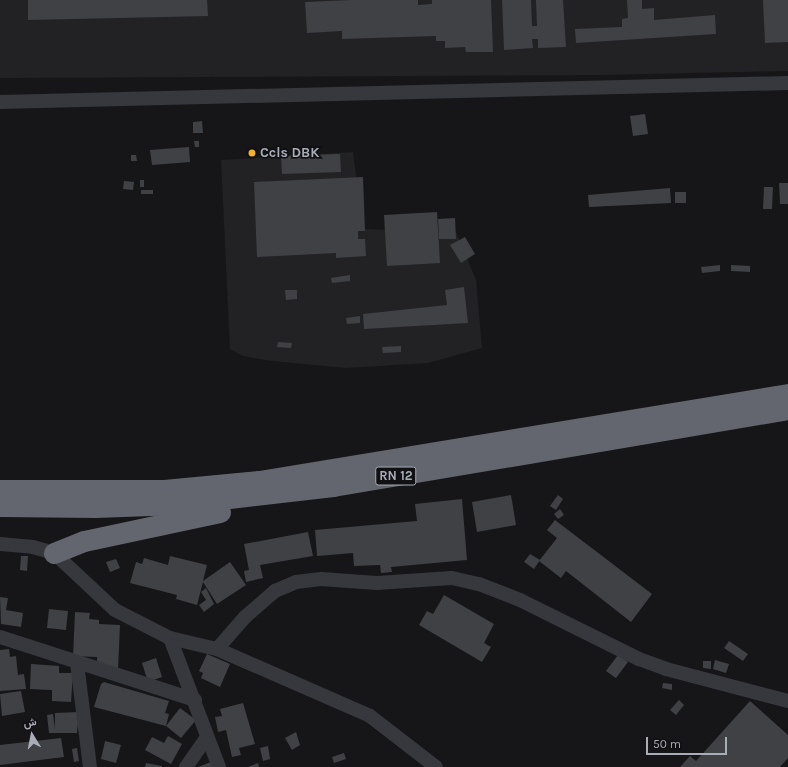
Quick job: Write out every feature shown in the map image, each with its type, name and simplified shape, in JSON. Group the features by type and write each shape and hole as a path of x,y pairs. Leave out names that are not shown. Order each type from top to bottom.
{"highway":[{"name":"RN 12","path":"0,490 164,490 259,481 788,394"},
{"name":"RN 12","path":"0,506 95,507 178,504 341,485 788,409"},
{"path":"54,553 84,541 246,506 284,492"}],"street":[{"path":"0,102 788,83"},
{"path":"0,544 33,547 54,553 115,610 170,638 217,649 370,716 436,767"},
{"path":"217,649 245,617 275,591 296,582 321,580 377,583 452,578 480,584 520,600 639,659 666,669 788,701"},
{"path":"0,637 195,700"},
{"path":"170,638 195,700 219,767"},
{"path":"77,663 90,767"},
{"path":"186,767 207,737"}],"shaded area":[{"path":"0,0 788,0 788,71 599,75 0,78"},
{"path":"353,152 363,229 456,232 476,280 482,348 428,363 346,368 272,361 243,356 230,349 221,160"}],"building":[{"path":"28,0 207,0 208,16 28,20"},
{"path":"418,0 418,5 432,4 432,0 491,0 493,52 466,52 465,47 445,48 445,41 436,41 436,36 342,39 342,31 307,33 305,2"},
{"path":"502,0 531,0 532,26 537,26 536,0 563,0 566,47 538,48 538,39 532,39 533,48 504,50"},
{"path":"627,0 642,0 642,9 654,8 654,20 715,15 716,34 576,43 575,29 622,27 622,19 628,18"},
{"path":"763,0 788,0 788,42 765,43"},
{"path":"645,114 648,134 633,136 630,116"},
{"path":"202,121 203,133 193,133 193,122"},
{"path":"194,141 199,141 199,147 195,147"},
{"path":"189,147 190,162 152,165 150,150"},
{"path":"340,154 341,172 282,174 281,156"},
{"path":"131,155 136,155 137,161 131,161"},
{"path":"363,177 365,231 358,231 358,239 365,239 366,256 336,258 336,253 257,257 254,182"},
{"path":"140,180 144,180 144,187 140,187"},
{"path":"124,181 134,182 133,190 123,189"},
{"path":"779,183 788,183 788,204 780,204"},
{"path":"764,187 773,187 772,209 763,209"},
{"path":"670,188 671,203 589,207 588,195"},
{"path":"141,190 153,190 153,194 141,194"},
{"path":"675,192 686,192 686,203 675,203"},
{"path":"437,212 440,263 387,266 384,215"},
{"path":"455,218 456,239 439,239 438,219"},
{"path":"465,237 475,254 461,263 450,245"},
{"path":"720,265 720,271 702,273 701,267"},
{"path":"731,265 750,266 750,272 731,271"},
{"path":"350,275 350,281 332,283 331,278"},
{"path":"464,287 468,323 364,329 363,314 447,305 445,290"},
{"path":"285,290 297,290 297,299 286,300"},
{"path":"360,316 360,323 347,324 346,318"},
{"path":"278,342 292,343 291,348 277,347"},
{"path":"401,346 401,352 383,353 382,347"},
{"path":"511,495 516,525 477,532 472,502"},
{"path":"558,495 563,499 556,510 550,506"},
{"path":"462,499 467,560 391,567 392,572 381,573 380,565 354,566 353,553 317,556 315,530 417,521 415,504"},
{"path":"560,509 564,515 558,519 554,514"},
{"path":"555,520 652,594 631,622 566,571 561,578 539,561 557,538 547,530"},
{"path":"308,532 313,556 260,565 263,578 246,582 244,571 249,570 244,544"},
{"path":"530,554 540,560 534,569 524,562"},
{"path":"21,556 28,556 27,571 20,570"},
{"path":"170,556 207,565 203,581 230,562 246,585 217,604 203,582 197,605 176,599 177,595 130,583 136,562 142,564 144,558 168,565"},
{"path":"116,559 120,568 110,572 106,562"},
{"path":"206,588 214,604 204,612 199,605 206,600 201,592"},
{"path":"444,595 494,624 484,643 491,647 482,662 419,625 427,611 433,614"},
{"path":"0,597 8,598 6,610 23,613 21,627 1,624"},
{"path":"49,609 68,611 66,630 47,628"},
{"path":"75,612 90,613 89,619 99,620 99,624 120,625 118,670 97,669 97,657 73,656"},
{"path":"729,641 748,654 743,661 724,648"},
{"path":"9,649 10,657 16,656 18,675 24,674 26,689 0,691 0,650"},
{"path":"207,654 230,664 220,687 201,678 203,673 199,671"},
{"path":"618,655 628,662 616,678 606,671"},
{"path":"156,658 162,677 148,682 142,663"},
{"path":"715,660 729,664 726,673 713,669"},
{"path":"703,661 711,661 711,669 703,668"},
{"path":"31,664 59,666 59,673 73,673 71,702 52,701 52,690 30,689"},
{"path":"104,682 169,701 165,713 169,714 166,726 94,707 101,684"},
{"path":"663,683 672,684 672,690 662,688"},
{"path":"21,691 25,712 2,716 0,694"},
{"path":"679,700 684,705 676,715 670,710"},
{"path":"750,701 788,735 788,758 780,767 680,767 690,756 696,761"},
{"path":"243,703 255,744 239,748 241,755 232,757 226,730 218,732 215,717 222,716 220,709"},
{"path":"180,708 196,720 181,738 166,726"},
{"path":"79,712 77,733 49,733 47,715 53,714 55,729 55,713"},
{"path":"296,732 300,745 292,750 285,738"},
{"path":"168,736 182,744 171,764 145,750 152,737 164,743"},
{"path":"61,738 64,757 0,765 0,745"},
{"path":"105,741 121,745 116,763 101,759"},
{"path":"268,746 270,759 263,761 260,748"},
{"path":"77,748 79,761 74,762 72,749"},
{"path":"344,753 346,759 334,763 332,757"},
{"path":"211,762 213,767 198,767"},
{"path":"146,763 162,766 162,767 145,767"},
{"path":"258,763 259,767 248,767"}],"place":[{"name":"Ccls DBK","path":"252,153"}]}
